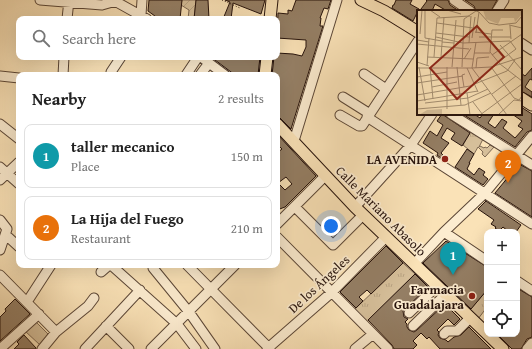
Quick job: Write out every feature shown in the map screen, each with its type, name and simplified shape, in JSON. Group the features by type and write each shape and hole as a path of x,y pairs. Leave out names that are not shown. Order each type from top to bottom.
{"main road":[{"path":"270,16 272,0"},
{"path":"361,0 384,11 417,31"},
{"path":"265,72 267,60"},
{"path":"522,99 532,105"},
{"name":"Calle Mariano Abasolo","path":"280,127 363,215 503,349"}],"street":[{"path":"40,0 69,1 102,5 114,1 140,16"},
{"path":"142,0 144,16"},
{"path":"294,141 337,0"},
{"path":"454,0 469,10"},
{"path":"498,10 504,0"},
{"path":"67,16 69,1"},
{"path":"340,115 361,127 417,42"},
{"path":"522,45 532,50"},
{"path":"63,72 64,60"},
{"path":"111,72 119,60"},
{"path":"188,72 198,60"},
{"path":"204,60 221,72"},
{"path":"202,72 209,63"},
{"path":"364,74 386,89"},
{"path":"0,76 16,78"},
{"path":"343,97 411,146 532,224"},
{"path":"355,206 411,146 431,115"},
{"path":"453,115 532,165"},
{"path":"0,124 16,137"},
{"path":"414,264 444,232 485,193 532,136"},
{"path":"4,177 16,165"},
{"path":"0,167 4,177 16,183"},
{"path":"280,221 325,176"},
{"path":"280,212 293,208"},
{"path":"293,208 333,245 363,215"},
{"path":"0,220 7,229 0,250"},
{"path":"444,232 484,259"},
{"path":"6,235 16,244"},
{"name":"De los Ángeles","path":"268,349 331,293 386,236"},
{"path":"280,240 388,349"},
{"path":"27,302 45,268"},
{"path":"101,272 106,268"},
{"path":"114,268 177,324 196,349"},
{"path":"153,268 189,312 215,349"},
{"path":"190,268 268,349"},
{"path":"151,349 232,268"},
{"path":"0,275 56,332"},
{"path":"520,283 532,291"},
{"path":"409,313 437,286"},
{"path":"85,349 140,290"},
{"path":"413,326 445,294"},
{"path":"42,349 56,332 88,306 94,298"},
{"path":"0,349 39,314"},
{"path":"444,334 447,331 457,331 470,318"},
{"path":"106,326 129,349"},
{"path":"355,349 373,334"},
{"path":"527,349 532,343"}],"path":[{"path":"222,0 240,8"}],"green space":[{"path":"182,0 196,0 194,16 188,16 189,10 181,5"},
{"path":"471,131 483,139 479,147 487,148 490,145 494,147 485,157 482,154 483,152 478,147 474,154 463,145"},
{"path":"403,263 415,274 367,322 355,309"},
{"path":"484,294 484,311 478,319 469,311"},
{"path":"35,321 50,336 40,345 25,331"}],"building":[{"path":"149,0 182,0 180,16 155,16 148,11"},
{"path":"196,0 208,0 209,16 194,16"},
{"path":"225,0 265,0 261,14 233,3 231,16 224,16 230,2"},
{"path":"296,0 331,0 328,9 324,8 320,18 320,26 323,26 291,129 280,118 280,72 272,72 274,60 280,60 280,53 302,56 306,47 306,40 280,38 280,16 278,16 278,13 288,14 288,10 292,11"},
{"path":"396,0 412,0 410,4 419,9 417,10 413,21 392,8"},
{"path":"426,0 448,0 450,5 458,10 445,10 435,4 432,10 421,9 427,1"},
{"path":"465,0 497,0 492,10 476,10 474,6"},
{"path":"215,60 260,60 258,72 231,72"},
{"path":"532,68 532,80 530,79 525,87 532,92 532,97 522,92 522,74 525,76"},
{"path":"522,108 532,114 532,130 527,132 515,147 464,115 476,115 480,118 482,115 493,115 488,123 495,128 502,119 507,122 503,128 515,138 523,129 518,126 522,121 513,115 522,115"},
{"path":"441,115 443,115 470,133 462,146 451,139 455,133 447,128 441,138 449,143 441,153 443,155 441,158 437,155 438,153 423,143 430,131 437,136 443,125 437,121"},
{"path":"280,137 316,176 285,207 280,209 280,185 285,190 292,184 286,177 280,182 280,151 282,149 280,147"},
{"path":"467,149 474,154 467,169 474,175 479,168 485,172 483,175 488,179 483,185 455,167"},
{"path":"519,164 532,171 532,217 495,193"},
{"path":"486,201 521,225 518,229 505,229 503,227 501,229 496,229 496,227 491,224 494,220 478,209"},
{"path":"446,241 484,265 484,294 471,309 423,263"},
{"path":"386,246 403,263 371,294 367,290 359,297 363,301 356,308 340,292"},
{"path":"415,274 428,287 403,311 404,317 408,319 405,322 409,330 414,332 417,330 445,304 460,319 454,325 448,319 437,330 440,338 448,342 454,337 461,335 469,327 491,349 440,349 429,337 427,339 421,333 413,341 417,345 413,349 394,349 368,320"},
{"path":"520,290 532,297 532,337 527,339 521,349 512,349 500,337 520,337"},
{"path":"15,299 30,314 0,341 0,317 6,311 5,309"},
{"path":"24,335 36,349 14,349 19,344 17,342"}],"place":[{"name":"LA AVENIDA","path":"445,159"},
{"name":"La Hija del Fuego","path":"508,183"},
{"name":"taller mecanico","path":"453,275"},
{"name":"Farmacia Guadalajara","path":"472,296"}]}
